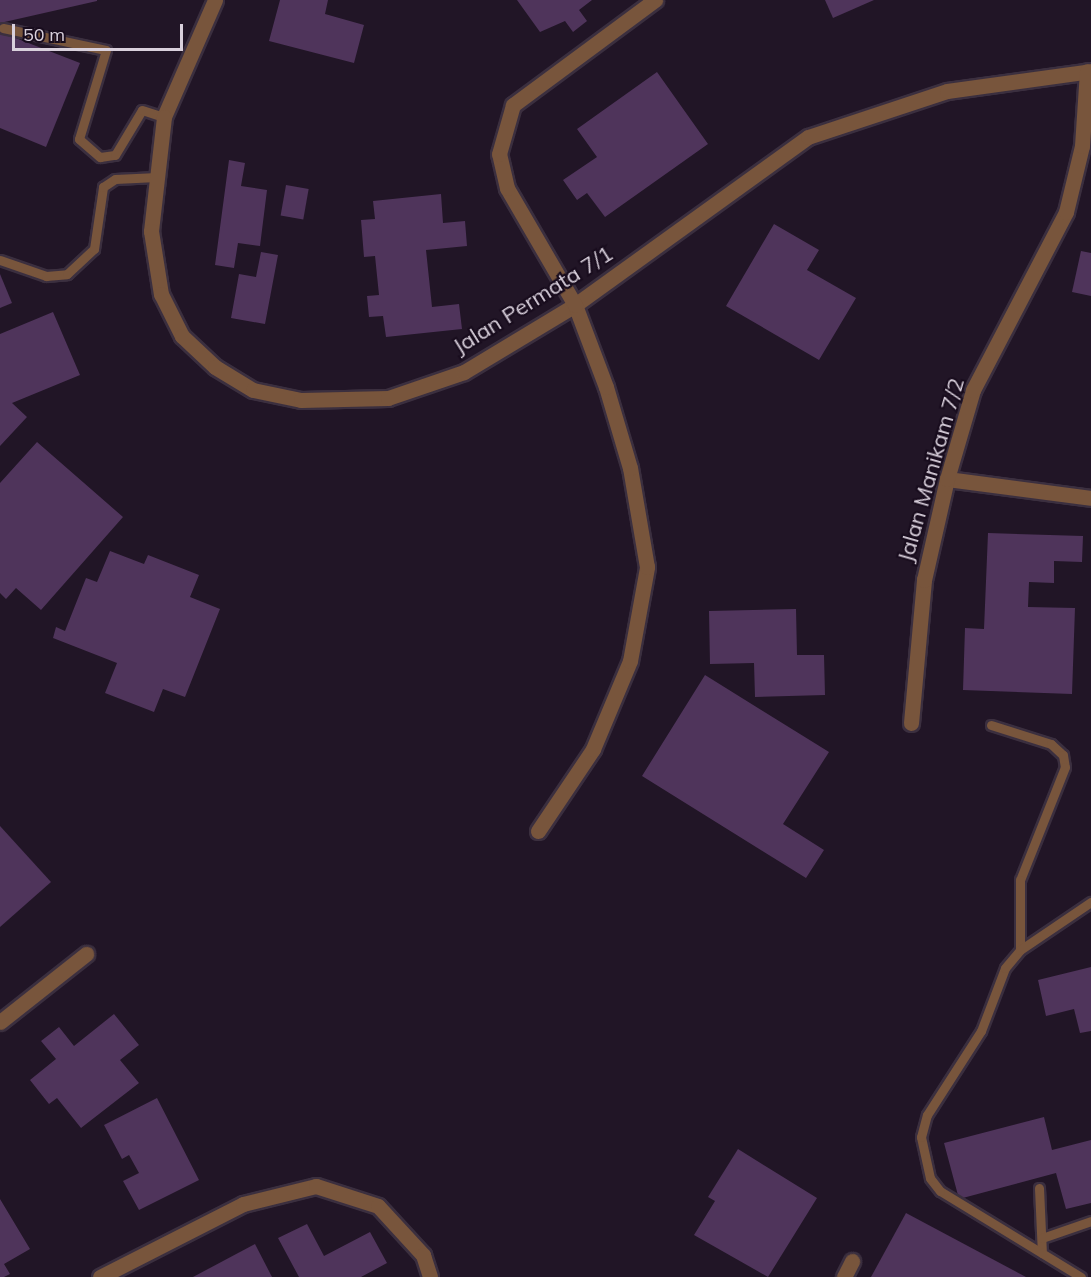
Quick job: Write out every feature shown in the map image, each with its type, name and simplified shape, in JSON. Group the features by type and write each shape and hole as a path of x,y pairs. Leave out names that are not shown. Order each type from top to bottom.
{"street":[{"name":"Jalan Permata 7/1","path":"215,0 164,117 151,231 161,294 182,336 215,367 253,390 301,400 388,398 464,372 574,305 808,137 947,91 1089,71"},
{"path":"538,831 593,749 630,662 647,567 630,468 574,305 507,188 499,154 513,105 655,0"},
{"name":"Jalan Manikam 7/2","path":"911,723 924,580 947,479 973,390 1066,212 1082,146 1089,71"},
{"path":"947,479 1091,498"},
{"path":"0,1022 86,954"},
{"path":"100,1277 243,1204 316,1186 378,1206 423,1255 430,1277"},
{"path":"844,1277 852,1261"}],"lane":[{"path":"3,28 106,50 79,139 100,157 115,155 142,110 164,117"},
{"path":"0,260 46,276 67,274 94,249 103,187 115,179 157,177"},
{"path":"991,725 1051,744 1063,755 1065,767 1020,880 1020,950"},
{"path":"1081,1277 940,1191 930,1178 921,1137 927,1115 981,1031 1005,968 1020,950 1091,902"},
{"path":"1039,1188 1042,1253"},
{"path":"1042,1238 1091,1221"}],"building":[{"path":"0,0 97,0 97,1 0,23"},
{"path":"280,0 328,0 325,14 364,25 354,63 269,41"},
{"path":"517,0 592,0 579,10 587,21 573,32 565,21 540,32"},
{"path":"825,0 874,0 833,18"},
{"path":"0,32 80,63 46,147 0,128"},
{"path":"657,72 708,144 605,217 587,193 577,200 563,180 597,157 577,129"},
{"path":"229,160 245,163 241,186 267,190 260,246 238,243 234,268 215,265"},
{"path":"286,185 309,189 303,220 281,216"},
{"path":"441,194 443,223 465,221 467,246 426,250 432,307 459,304 462,329 386,337 383,316 369,317 367,296 379,295 375,256 364,257 361,220 375,219 373,201"},
{"path":"774,224 819,250 807,270 856,298 819,360 726,306"},
{"path":"1081,251 1091,253 1091,296 1072,292"},
{"path":"261,252 278,255 265,324 231,318 239,274 256,277"},
{"path":"0,274 12,303 0,308"},
{"path":"53,312 80,375 12,403 27,417 0,446 0,334"},
{"path":"37,442 123,517 41,610 16,588 6,599 0,593 0,483"},
{"path":"988,533 1083,536 1082,562 1054,561 1054,583 1029,582 1028,607 1075,608 1072,694 963,690 965,628 984,629"},
{"path":"110,551 144,564 148,555 199,575 190,597 220,609 185,697 163,689 154,712 105,693 117,663 53,638 56,627 65,631 86,578 97,582"},
{"path":"796,609 797,655 824,655 825,695 755,697 754,663 710,664 709,611"},
{"path":"705,675 829,752 783,824 824,850 806,878 642,776"},
{"path":"0,826 51,882 0,927"},
{"path":"1091,967 1091,1031 1080,1033 1074,1009 1046,1016 1038,980"},
{"path":"114,1014 139,1045 120,1060 139,1083 81,1128 57,1098 49,1104 30,1080 56,1059 41,1041 59,1027 74,1046"},
{"path":"157,1098 199,1180 139,1210 123,1181 139,1173 129,1155 122,1159 104,1125"},
{"path":"1044,1117 1052,1150 1091,1140 1091,1203 1066,1209 1056,1173 959,1199 944,1143"},
{"path":"738,1149 817,1198 768,1277 694,1235 715,1201 708,1197"},
{"path":"0,1199 30,1249 4,1264 10,1274 4,1277 0,1277"},
{"path":"906,1213 1026,1277 871,1277"},
{"path":"307,1224 324,1256 370,1232 387,1263 361,1277 299,1277 278,1238"},
{"path":"255,1244 272,1277 193,1277"}]}
